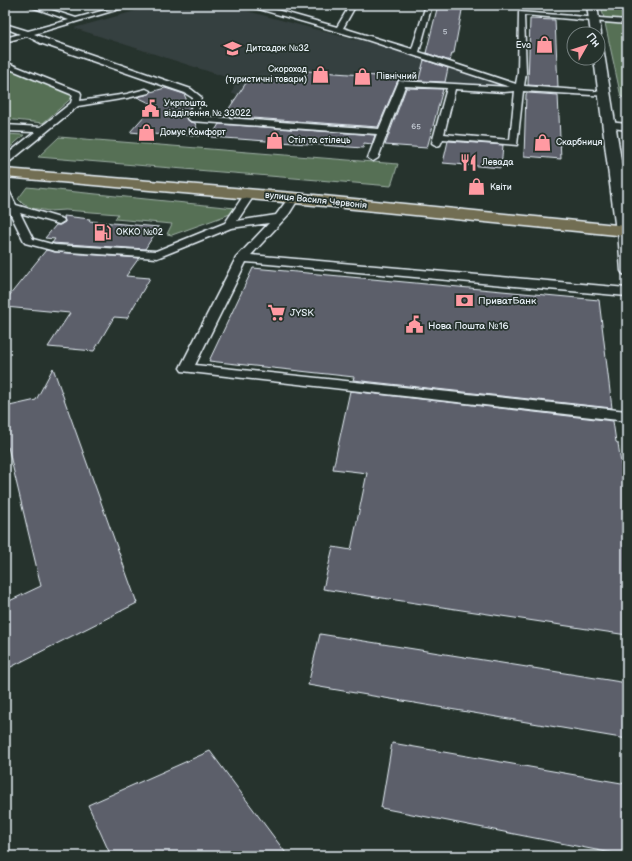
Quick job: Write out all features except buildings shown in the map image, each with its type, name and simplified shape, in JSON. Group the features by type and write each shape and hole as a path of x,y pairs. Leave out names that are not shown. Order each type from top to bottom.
{"main road":[{"name":"вулиця Василя Червонія","path":"5,173 294,198 626,231"}],"street":[{"path":"592,5 595,26"},
{"path":"601,66 626,231"}],"lane":[{"path":"29,5 76,20"},
{"path":"5,40 130,5"},
{"path":"248,5 271,8 415,52 521,88"},
{"path":"340,30 353,5"},
{"path":"415,52 429,5"},
{"path":"514,8 515,11 522,13 627,22"},
{"path":"451,87 438,140 514,146 517,103 521,88 522,73 522,13"},
{"path":"5,26 43,41 188,91 197,97 194,114 191,118 382,132"},
{"path":"5,64 77,94 75,104"},
{"path":"373,158 402,83 504,90 521,88 605,94"},
{"path":"5,160 75,104 127,96 146,91"},
{"path":"609,125 627,127"},
{"path":"5,128 41,130"},
{"path":"5,193 30,241 157,255 229,225 279,218"},
{"path":"229,225 250,194"},
{"path":"294,198 279,218 242,258 187,368 627,416"},
{"path":"12,206 59,221"},
{"path":"626,231 627,271"},
{"path":"242,258 627,292"}],"shaded area":[{"path":"157,5 225,5 355,40 357,39 511,86 511,89 395,81 384,107 232,94 236,80 287,63 235,80 74,28"}],"green space":[{"path":"601,5 620,5 624,20 604,19"},
{"path":"605,23 627,24 627,98 621,97"},
{"path":"5,65 75,95 43,123 5,119"},
{"path":"5,134 24,135 5,152"},
{"path":"59,137 398,164 391,186 38,157"},
{"path":"27,187 235,208 233,213 172,235 167,234 172,224 115,219 118,214 65,210 49,211 31,208 23,204 18,199"}],"place":[{"name":"Eva","path":"544,45"},
{"name":"Дитсадок №32","path":"233,48"},
{"name":"Скороход (туристичні товари)","path":"320,74"},
{"name":"Північний","path":"363,76"},
{"name":"Укрпошта, відділення № 33022","path":"151,108"},
{"name":"Домус Комфорт","path":"147,132"},
{"name":"Стіл та стілець","path":"275,140"},
{"name":"Скарбниця","path":"543,142"},
{"name":"Левада","path":"469,162"},
{"name":"Квiти","path":"477,187"},
{"name":"ОККО №02","path":"103,232"},
{"name":"ПриватБанк","path":"465,300"},
{"name":"JYSK","path":"277,312"},
{"name":"Нова Пошта №16","path":"415,325"}]}
